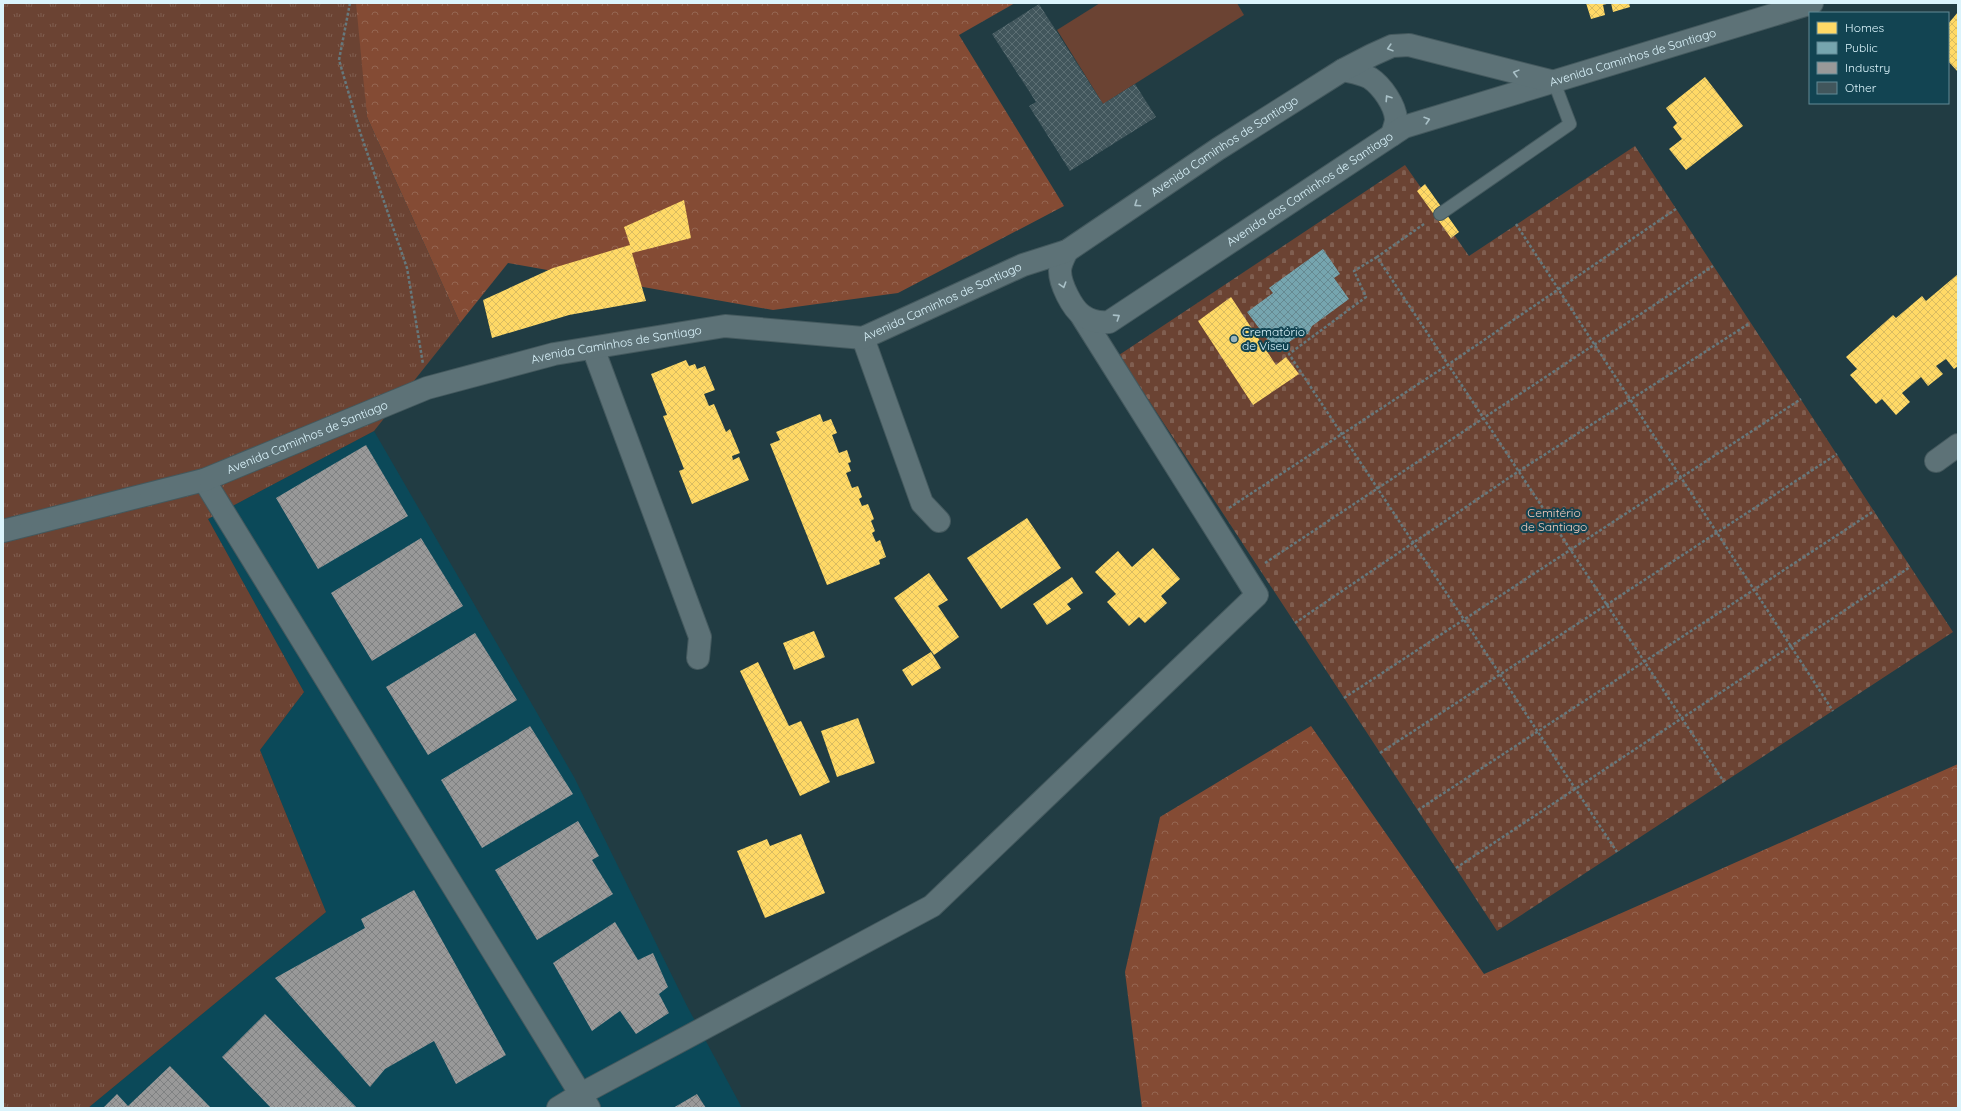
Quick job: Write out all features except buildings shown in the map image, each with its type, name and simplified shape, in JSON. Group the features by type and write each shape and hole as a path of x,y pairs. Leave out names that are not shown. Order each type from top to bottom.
{"street":[{"name":"Avenida Caminhos de Santiago","path":"3,531 204,480 427,388 554,354 725,326 863,338 1023,266 1067,250 1218,149 1343,70 1392,46 1409,45 1554,82 1812,3"},
{"path":"1343,70 1358,73 1371,79 1383,90 1392,105 1396,120 1392,135"},
{"name":"Avenida dos Caminhos de Santiago","path":"1081,315 1092,321 1109,322 1404,127 1554,82"},
{"path":"558,1108 585,1101 932,906 1257,595 1066,292 1062,282 1060,270 1067,250"},
{"path":"863,338 922,503 939,521"},
{"path":"593,348 700,637 698,658"},
{"path":"1936,461 1958,445"},
{"path":"204,480 585,1101"}],"lane":[{"path":"1440,214 1570,124 1554,82"}],"path":[{"path":"350,3 339,60 360,132 407,268 427,388"},
{"path":"1223,512 1449,364 1676,209"},
{"path":"1440,214 1354,272 1366,298 1289,354 1617,852"},
{"path":"1516,224 1833,711"},
{"path":"1377,257 1724,782"},
{"path":"1259,567 1713,266"},
{"path":"1295,623 1519,471 1750,323"},
{"path":"1344,698 1801,400"},
{"path":"1380,753 1836,454"},
{"path":"1418,810 1874,511"},
{"path":"1456,868 1910,567"}],"shaded area":[{"path":"374,431 574,777 687,1006 742,1108 88,1108 326,912 260,750 304,692 208,519"}],"green space":[{"path":"3,3 358,3 367,117 460,323 374,431 208,519 304,692 260,750 326,912 88,1108 3,1108"},
{"path":"356,3 1015,3 959,35 1064,206 898,293 773,310 508,263 460,323 367,117"},
{"path":"1100,3 1237,3 1244,15 1103,104 1057,30"},
{"name":"Cemitério de Santiago","path":"1635,146 1953,632 1497,931 1119,355 1405,165 1469,256"},
{"path":"1311,726 1484,974 1958,764 1958,1108 1142,1108 1125,972 1160,817"}],"place":[{"name":"Crematório de Viseu","path":"1234,339"}]}
